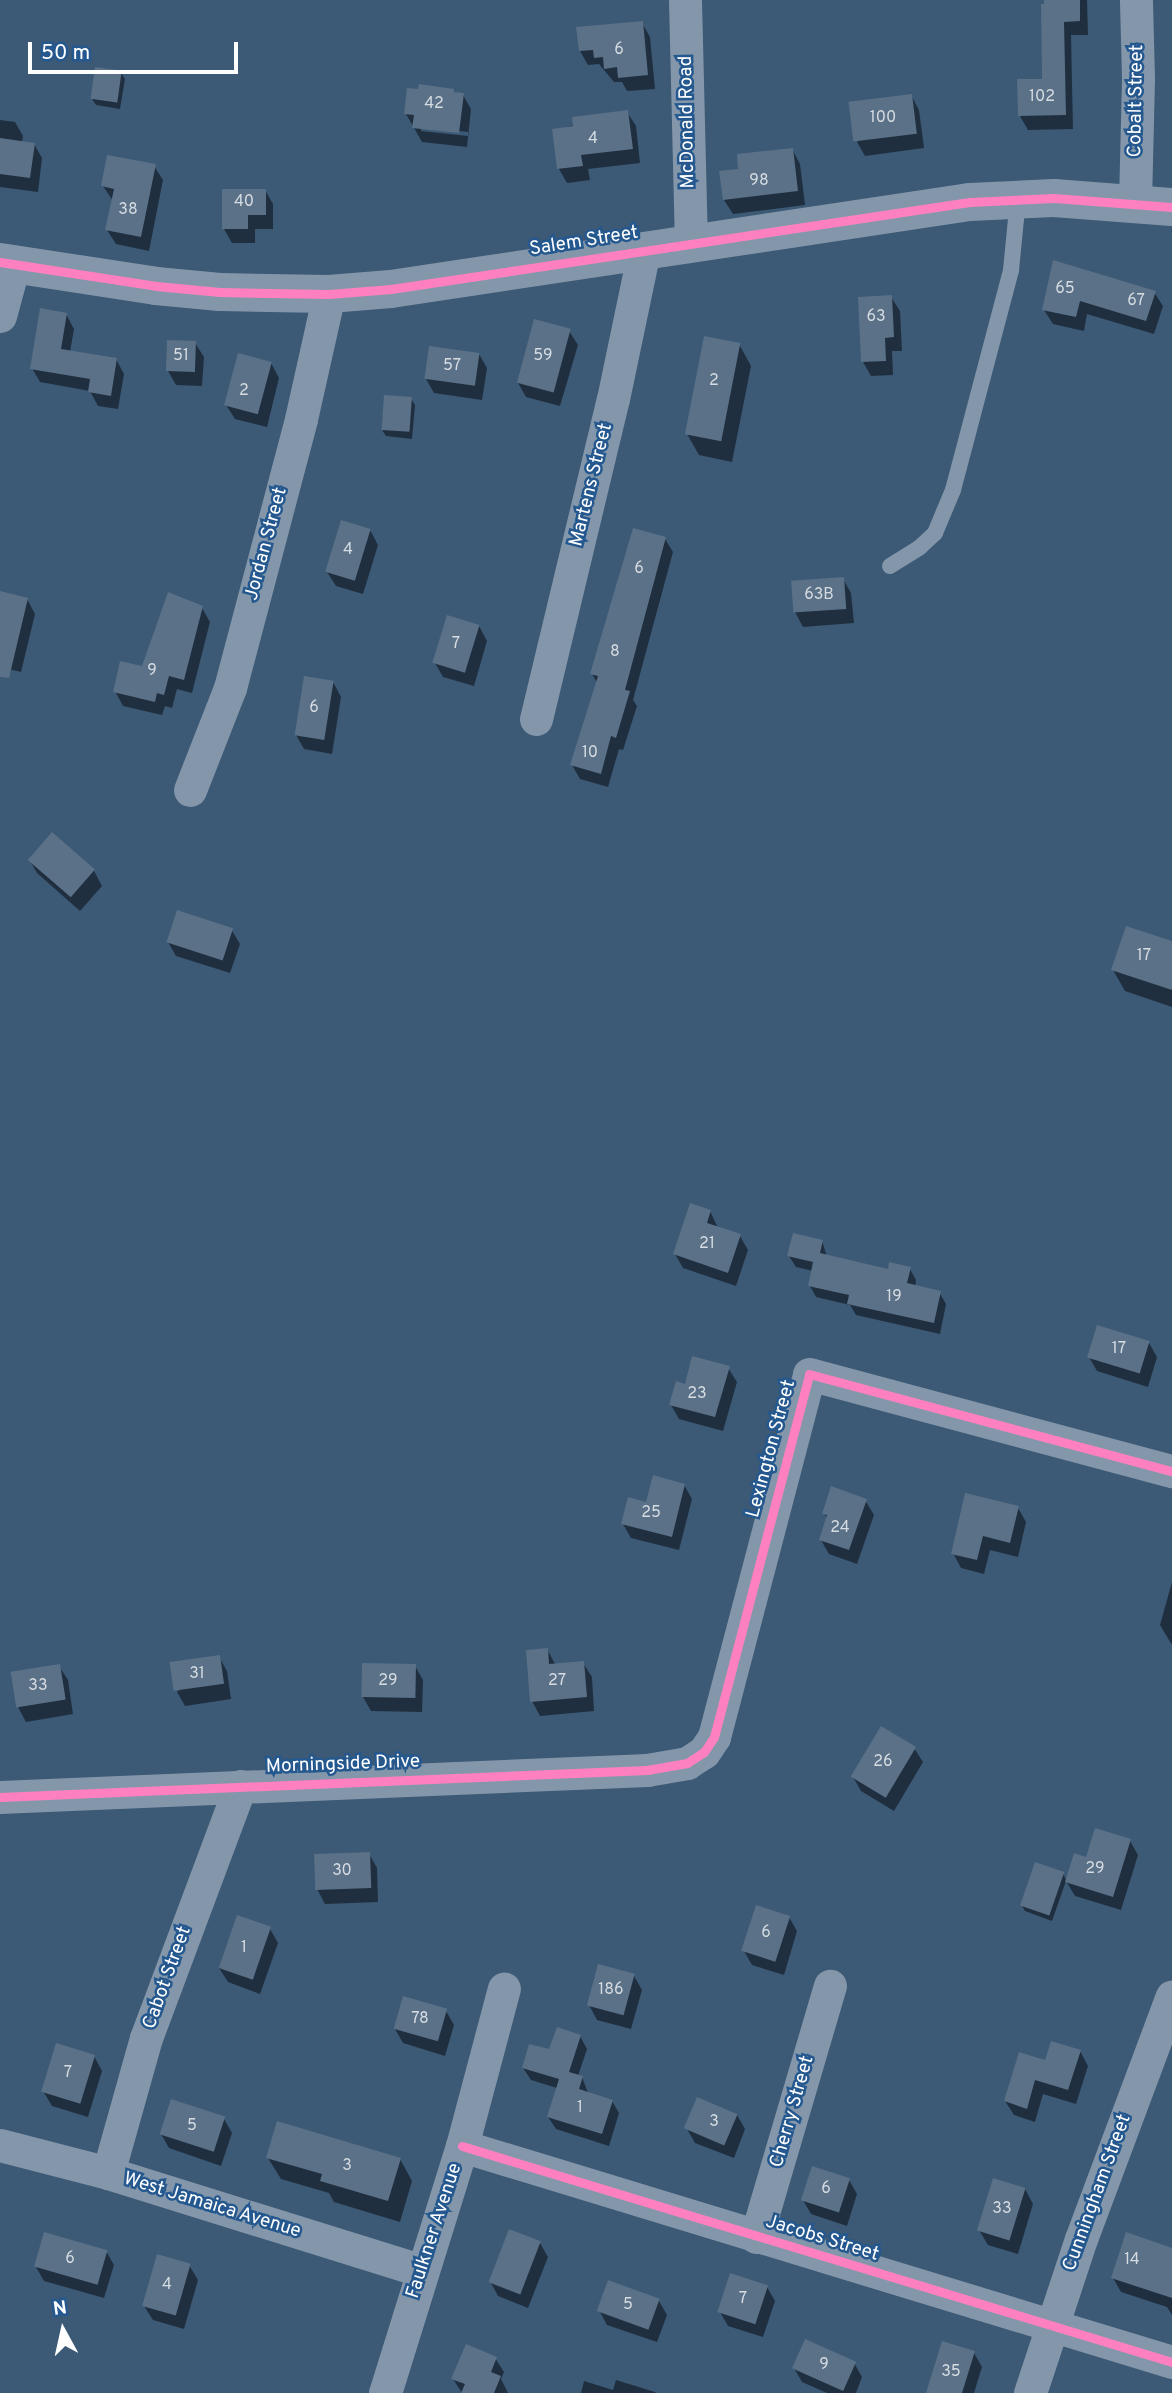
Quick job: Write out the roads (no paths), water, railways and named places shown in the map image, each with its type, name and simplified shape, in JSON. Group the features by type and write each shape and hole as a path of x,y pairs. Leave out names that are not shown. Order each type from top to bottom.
{"street":[{"name":"McDonald Road","path":"685,0 691,244"},
{"name":"Cobalt Street","path":"1135,202 1138,89 1136,0"},
{"name":"Salem Street","path":"7,263 220,292 329,294 391,289 970,202 1014,199 1135,202 1172,206"},
{"name":"Martens Street","path":"536,719 613,398 644,251"},
{"path":"0,316 7,263"},
{"name":"Jordan Street","path":"190,790 230,688 304,406 329,294"},
{"name":"Lexington Street","path":"687,1763 704,1752 714,1737 809,1374 1172,1471"},
{"name":"Morningside Drive","path":"0,1797 648,1770 687,1763"},
{"name":"Cabot Street","path":"108,2174 146,2038 240,1786"},
{"name":"Cherry Street","path":"756,2237 830,1986"},
{"name":"Faulkner Avenue","path":"385,2393 462,2146 504,1988"},
{"name":"Cunningham Street","path":"1030,2393 1085,2226 1172,1996"},
{"name":"West Jamaica Avenue","path":"0,2145 108,2174 422,2271"},
{"name":"Jacobs Street","path":"462,2146 1051,2328 1172,2362"}],"lane":[{"path":"890,566 919,548 935,533 953,489 1011,270 1016,219 1014,199"}]}
